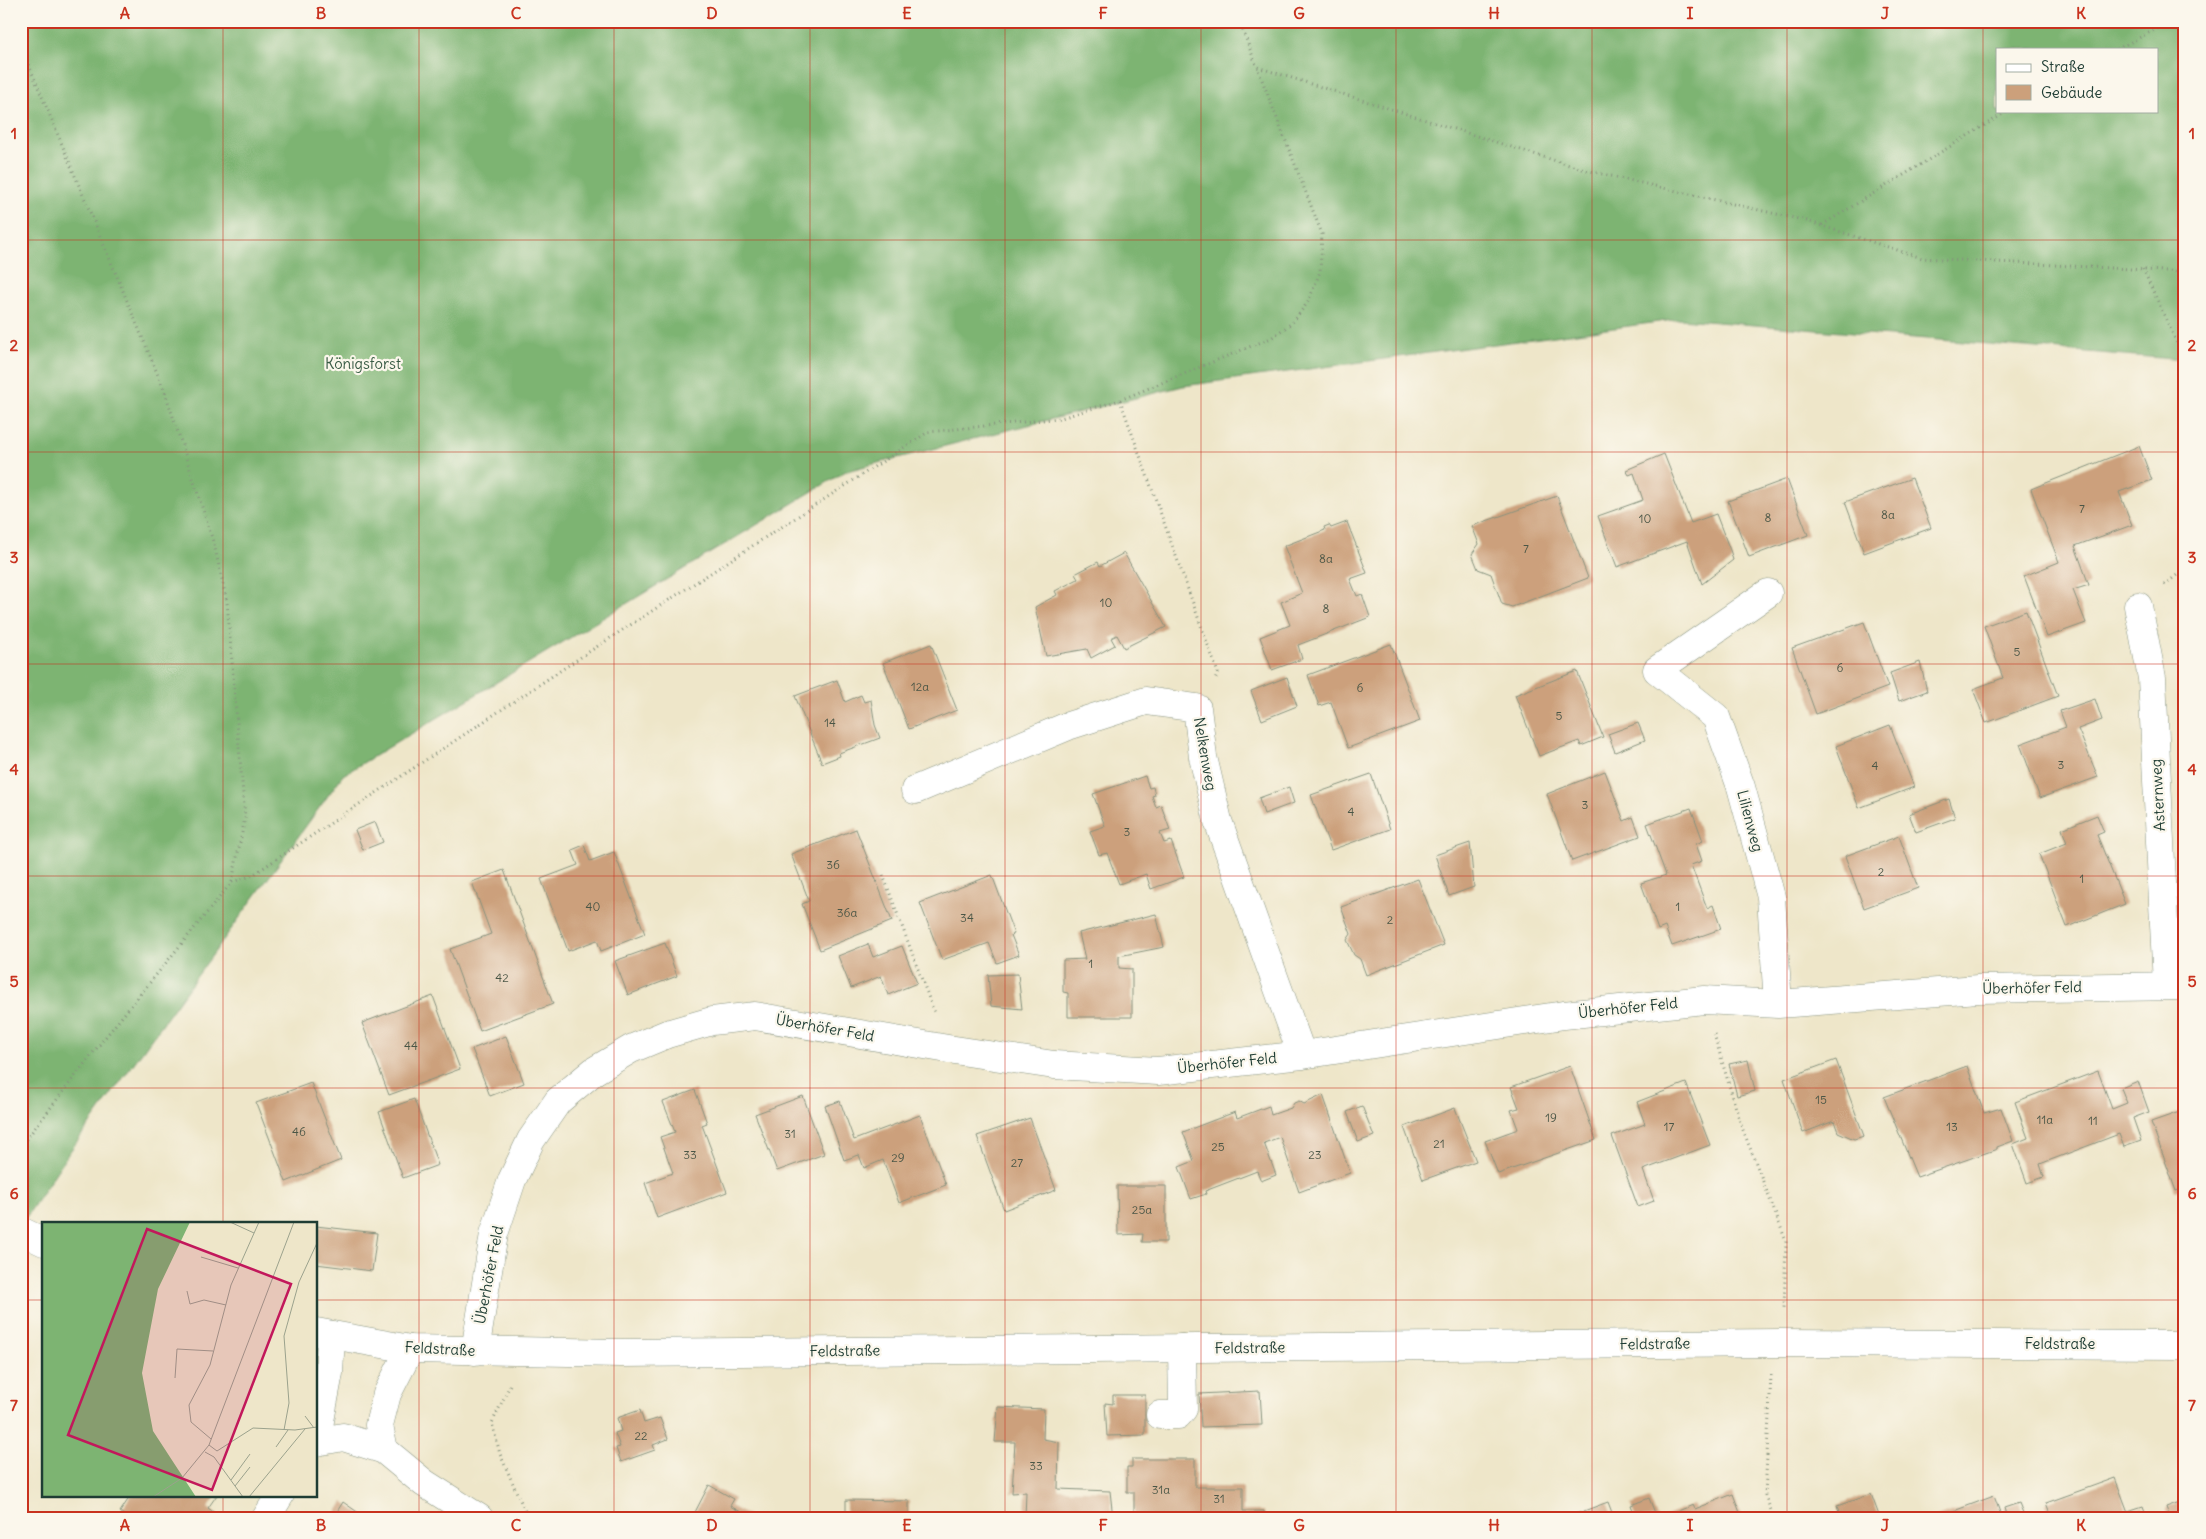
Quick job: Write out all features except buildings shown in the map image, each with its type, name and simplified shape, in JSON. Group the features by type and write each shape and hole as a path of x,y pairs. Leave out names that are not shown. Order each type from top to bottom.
{"street":[{"name":"Lilienweg","path":"1768,593 1656,670 1716,717 1738,778 1770,897 1778,1004"},
{"name":"Asternweg","path":"2138,606 2152,678 2176,985"},
{"name":"Nelkenweg","path":"914,790 1068,726 1146,701 1197,708 1203,757 1218,821 1302,1055"},
{"name":"Überhöfer Feld","path":"474,1351 494,1234 512,1180 531,1140 558,1101 594,1071 631,1049 667,1034 712,1020 755,1016 1054,1065 1158,1071 1302,1055 1564,1015 1704,1000 1778,1004 1978,989 2176,985"},
{"path":"21,1231 42,1241"},
{"name":"Feldstraße","path":"324,1334 410,1348 474,1351 630,1353 1780,1343 2185,1345"},
{"path":"318,1431 329,1373 324,1334"},
{"path":"384,1450 379,1425 387,1394 410,1348"},
{"path":"1160,1415 1178,1415 1183,1409 1182,1348"},
{"path":"318,1442 343,1437 384,1450 424,1484 479,1518"},
{"path":"266,1518 279,1496"}],"path":[{"path":"232,882 251,876 581,657 928,432 1061,418 1120,400 1271,338 1292,323 1308,302 1320,272 1322,234 1239,21"},
{"path":"2119,48 2172,21"},
{"path":"21,46 165,392 214,544 228,602 245,818 232,882 103,1040 21,1146"},
{"path":"1257,67 1584,170 1822,226 1922,258 2185,272"},
{"path":"1822,226 1906,172 2006,112"},
{"path":"2143,269 2185,361"},
{"path":"1120,400 1218,673 1197,708"},
{"path":"883,875 948,1049"},
{"path":"1704,1000 1740,1122 1786,1241 1785,1298 1780,1343 1770,1380 1767,1437 1765,1495 1774,1518"},
{"path":"528,1352 503,1397 492,1423 500,1454 528,1518"}],"green space":[{"name":"Königsforst","path":"21,21 2185,21 2185,360 1681,319 1183,386 846,471 343,775 68,1154 21,1225"}]}
